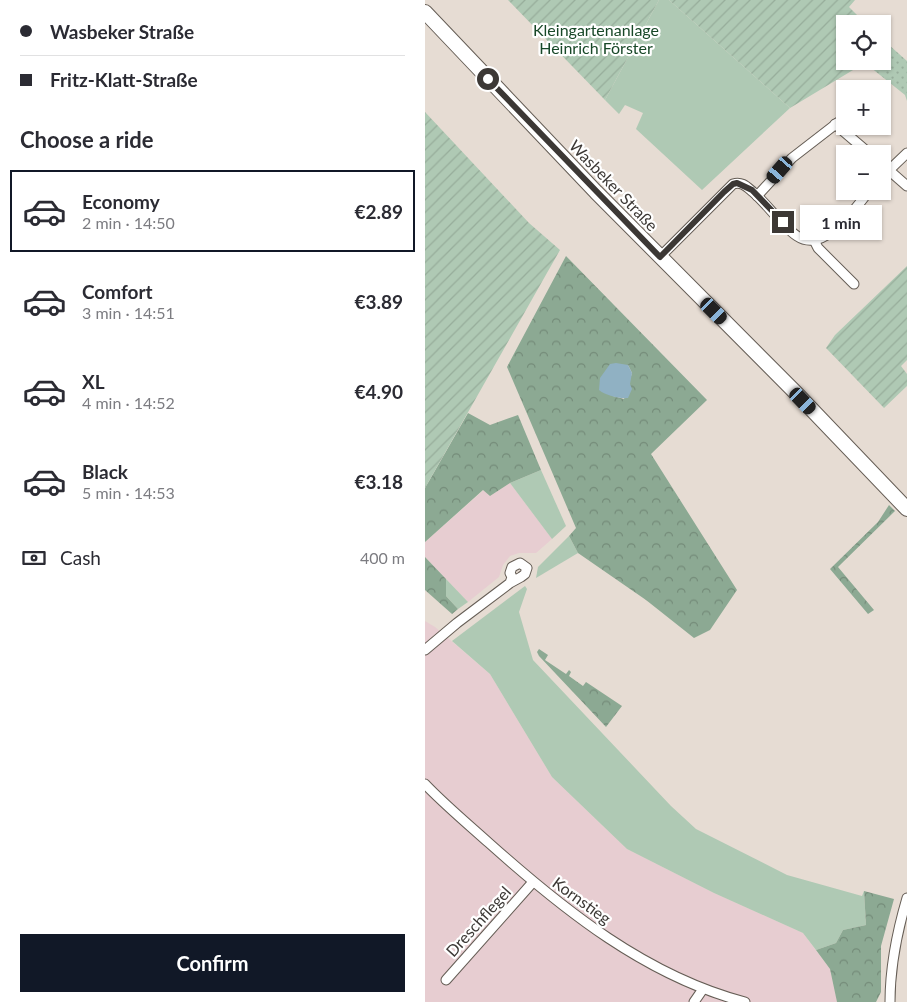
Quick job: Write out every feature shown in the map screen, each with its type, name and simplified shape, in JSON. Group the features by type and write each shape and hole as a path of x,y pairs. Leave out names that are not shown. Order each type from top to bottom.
{"main road":[{"name":"Wasbeker Straße","path":"425,12 582,178 907,509"}],"street":[{"path":"757,196 792,158 835,124 860,145"},
{"path":"891,165 907,153"},
{"path":"891,175 907,186"},
{"path":"660,257 733,184 741,183 757,196 797,236 803,239 814,240 829,234 846,219 862,200"},
{"path":"814,240 818,248 854,284"},
{"path":"425,650 457,622 509,583"},
{"name":"Kornstieg","path":"425,784 533,882 617,944 653,966 703,989 745,1002"},
{"name":"Dreschflegel","path":"446,980 533,882"},
{"path":"890,1002 890,980 894,952 907,898"},
{"path":"695,1002 703,989"}],"shaded area":[{"path":"510,483 552,539 536,553 519,553 510,556 503,565 499,577 468,602 425,557 425,542 484,490 490,496"},
{"path":"425,621 435,627 490,674 552,777 627,849 714,893 803,933 830,969 837,1002 425,1002"}],"green space":[{"name":"Kleingartenanlage Heinrich Förster","path":"508,0 659,0 605,100"},
{"path":"659,0 669,0 790,108 702,190 636,129 643,113 625,105 619,114 605,100"},
{"name":"Kleingartenanlage Heinrich Förster","path":"669,0 855,0 849,7 857,15 836,15 836,70 853,70 790,108"},
{"path":"891,47 907,61 907,101 905,95 891,84 891,80 886,80 874,70 891,70"},
{"path":"425,112 529,223 560,250 425,488"},
{"path":"566,256 707,400 651,454 737,590 710,630 694,638 646,600 578,553 569,536 576,528 507,367","holes":["628,365 632,373 624,399 613,396"]},
{"path":"907,266 907,360 901,366 907,374 907,386 884,408 826,348 835,335"},
{"path":"468,413 490,425 518,415 541,470 510,483 490,496 483,490 425,542 425,488"},
{"path":"541,470 566,526 552,539 510,483"},
{"path":"889,505 895,511 838,567 874,610 868,614 830,569 878,522"},
{"path":"569,536 578,553 536,578 538,567"},
{"path":"425,557 446,579 446,596 458,609 452,614 425,590"},
{"path":"446,579 468,602 458,609 446,596"},
{"path":"525,586 527,589 519,612 533,660 671,806 696,829 787,875 862,896 864,891 866,925 843,930 836,943 816,950 803,933 714,893 627,849 552,777 490,674 452,641"},
{"path":"539,649 548,655 545,660 566,674 569,670 571,672 569,676 583,686 586,682 622,706 606,727 539,656 537,652"},
{"path":"864,891 894,899 881,946 881,992 876,1002 837,1002 830,969 816,950 836,943 843,930 866,925"}],"water":[{"path":"610,364 628,365 632,373 630,384 632,389 628,398 612,396 599,390 600,378"}],"route":[{"path":"488,79 660,257 733,184 741,183 752,190 783,222"}]}
